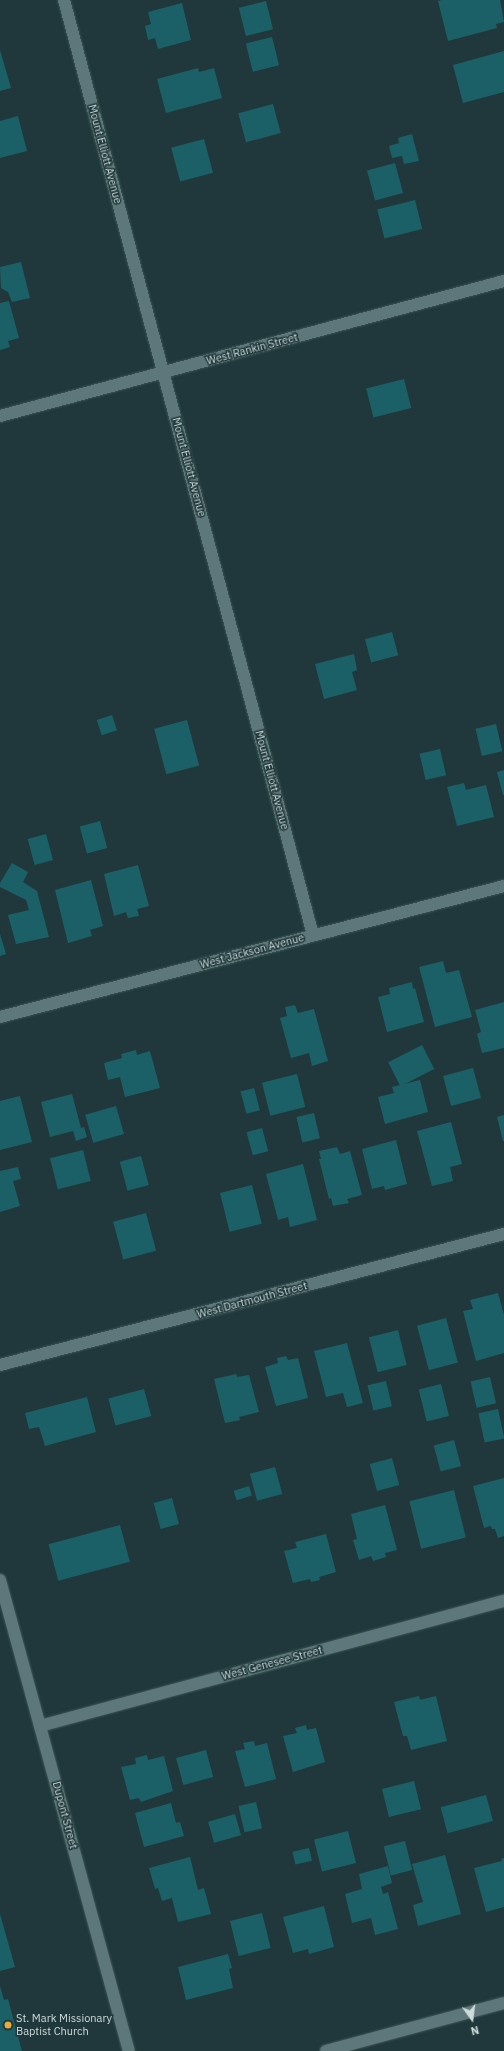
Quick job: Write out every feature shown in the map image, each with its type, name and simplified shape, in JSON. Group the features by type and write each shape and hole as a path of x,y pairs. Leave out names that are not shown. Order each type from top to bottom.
{"street":[{"name":"Mount Elliott Avenue","path":"64,0 313,935"},
{"name":"West Rankin Street","path":"0,416 504,281"},
{"name":"West Jackson Avenue","path":"0,1017 504,886"},
{"name":"West Dartmouth Street","path":"0,1365 504,1234"},
{"name":"Dupont Street","path":"0,1580 129,2051"},
{"name":"West Genesee Street","path":"40,1726 504,1601"},
{"path":"326,2051 504,2002"}],"building":[{"path":"500,0 504,22 496,24 497,28 448,41 438,1"},
{"path":"266,1 273,29 246,36 239,8"},
{"path":"182,3 191,40 158,49 155,38 148,40 145,26 151,24 148,12"},
{"path":"272,37 279,65 253,72 246,44"},
{"path":"0,50 11,88 0,91"},
{"path":"504,51 504,92 463,103 453,65"},
{"path":"198,68 199,72 214,68 222,98 166,113 157,79"},
{"path":"273,104 281,133 246,142 238,113"},
{"path":"18,116 27,151 0,158 0,121"},
{"path":"412,134 419,161 404,164 402,156 392,158 389,146 399,143 398,138"},
{"path":"204,139 213,173 180,182 171,148"},
{"path":"395,163 403,193 375,200 367,171"},
{"path":"415,200 422,229 384,239 377,209"},
{"path":"21,262 30,298 12,302 8,292 1,288 0,267"},
{"path":"9,301 19,338 8,341 10,347 0,350 0,303"},
{"path":"404,379 411,408 373,418 366,388"},
{"path":"392,632 398,655 371,662 365,639"},
{"path":"354,654 357,670 352,672 357,690 324,699 315,664"},
{"path":"112,715 117,730 102,735 97,720"},
{"path":"187,720 199,765 166,774 154,729"},
{"path":"496,724 502,751 482,756 476,729"},
{"path":"440,749 446,775 426,780 420,754"},
{"path":"504,770 504,795 503,795 497,772"},
{"path":"464,783 466,790 486,785 494,817 457,826 447,787"},
{"path":"100,821 107,848 87,853 80,826"},
{"path":"46,834 53,860 35,865 28,839"},
{"path":"12,863 28,872 23,882 37,891 49,937 16,944 8,915 29,910 26,900 0,887 0,883"},
{"path":"138,865 149,906 137,909 139,916 128,918 126,912 114,916 104,874"},
{"path":"91,880 103,926 90,930 92,936 68,943 55,890"},
{"path":"0,934 6,954 0,956"},
{"path":"443,961 446,973 459,970 472,1017 435,1027 419,967"},
{"path":"412,982 424,1022 387,1032 378,997 390,994 389,988"},
{"path":"504,1002 504,1048 482,1053 477,1034 481,1032 475,1010"},
{"path":"295,1005 298,1013 314,1009 328,1061 312,1066 309,1053 291,1058 280,1018 287,1016 285,1007"},
{"path":"422,1045 434,1069 400,1086 388,1062"},
{"path":"136,1050 137,1055 150,1051 160,1088 125,1097 120,1077 108,1080 104,1063 122,1058 121,1054"},
{"path":"473,1068 481,1098 451,1106 443,1076"},
{"path":"297,1074 305,1107 270,1116 262,1083"},
{"path":"420,1080 428,1112 385,1124 378,1097 394,1093 392,1087"},
{"path":"254,1088 260,1110 246,1114 240,1092"},
{"path":"72,1094 81,1128 84,1127 87,1137 76,1141 73,1131 50,1137 41,1102"},
{"path":"20,1096 32,1142 0,1150 0,1101"},
{"path":"116,1106 124,1134 93,1143 85,1115"},
{"path":"314,1113 320,1138 302,1142 296,1117"},
{"path":"504,1115 504,1141 503,1141 497,1117"},
{"path":"451,1122 462,1164 450,1167 453,1181 432,1186 417,1131"},
{"path":"262,1128 268,1151 253,1155 247,1132"},
{"path":"396,1140 407,1184 385,1190 384,1186 372,1189 362,1149"},
{"path":"337,1147 340,1154 350,1151 362,1195 347,1199 349,1203 333,1206 331,1198 329,1199 319,1159 321,1159 319,1151"},
{"path":"83,1150 91,1181 58,1189 50,1158"},
{"path":"141,1156 149,1185 128,1191 120,1162"},
{"path":"303,1164 317,1220 290,1227 288,1217 278,1220 266,1174"},
{"path":"18,1167 21,1179 13,1181 20,1206 0,1212 0,1171"},
{"path":"252,1185 262,1224 230,1232 220,1193"},
{"path":"146,1213 156,1251 123,1259 113,1222"},
{"path":"498,1293 504,1315 504,1353 476,1361 463,1311 473,1309 470,1300"},
{"path":"446,1318 458,1362 429,1370 417,1326"},
{"path":"398,1330 407,1365 378,1372 369,1337"},
{"path":"347,1343 363,1403 347,1407 343,1393 326,1397 314,1351"},
{"path":"286,1356 288,1360 298,1358 308,1398 276,1406 265,1367 278,1363 277,1358"},
{"path":"236,1374 237,1377 249,1375 259,1412 239,1417 240,1420 225,1423 214,1379"},
{"path":"490,1377 496,1403 477,1408 471,1381"},
{"path":"386,1381 392,1406 373,1411 367,1385"},
{"path":"441,1384 449,1416 427,1422 419,1390"},
{"path":"144,1389 151,1416 116,1426 108,1399"},
{"path":"87,1397 96,1432 45,1446 39,1427 29,1429 25,1413"},
{"path":"498,1409 504,1438 485,1443 478,1413"},
{"path":"454,1440 461,1466 441,1472 434,1445"},
{"path":"392,1458 399,1485 377,1491 370,1464"},
{"path":"275,1467 282,1494 257,1501 250,1474"},
{"path":"504,1478 504,1536 498,1538 495,1529 492,1529 491,1526 484,1528 473,1486"},
{"path":"249,1486 252,1496 237,1500 234,1491"},
{"path":"454,1490 466,1538 421,1549 409,1501"},
{"path":"172,1498 179,1524 161,1529 154,1503"},
{"path":"385,1505 397,1550 385,1553 386,1557 373,1561 371,1556 359,1560 353,1540 357,1539 351,1514"},
{"path":"120,1525 130,1562 58,1581 49,1544"},
{"path":"326,1534 336,1572 319,1577 320,1580 311,1582 310,1579 293,1583 284,1551 297,1548 295,1542"},
{"path":"419,1696 420,1700 436,1696 447,1741 411,1750 407,1736 403,1736 394,1702"},
{"path":"306,1725 307,1730 316,1728 325,1762 293,1772 283,1736 297,1733 295,1728"},
{"path":"254,1741 255,1746 267,1743 276,1779 245,1787 235,1751 245,1749 243,1743"},
{"path":"206,1750 213,1777 183,1785 176,1758"},
{"path":"147,1755 148,1760 164,1756 173,1791 141,1802 139,1798 130,1800 121,1767 136,1764 135,1758"},
{"path":"414,1781 421,1809 389,1817 382,1789"},
{"path":"486,1795 493,1821 448,1833 441,1807"},
{"path":"256,1802 262,1828 245,1832 238,1806"},
{"path":"171,1803 176,1823 180,1822 184,1836 144,1847 135,1813"},
{"path":"235,1814 241,1835 214,1843 208,1822"},
{"path":"348,1831 356,1863 322,1871 314,1839"},
{"path":"405,1841 412,1870 391,1875 384,1846"},
{"path":"309,1848 312,1861 295,1864 292,1852"},
{"path":"445,1855 461,1914 418,1926 413,1905 423,1902 412,1864"},
{"path":"190,1857 198,1890 204,1888 211,1914 178,1922 172,1898 162,1901 158,1888 155,1889 149,1868"},
{"path":"504,1858 504,1907 486,1912 474,1868 502,1861 501,1859"},
{"path":"388,1866 392,1883 381,1887 383,1894 388,1892 398,1929 375,1935 371,1918 352,1923 345,1894 362,1889 359,1874"},
{"path":"324,1906 334,1947 309,1954 308,1949 293,1953 283,1917"},
{"path":"262,1913 271,1948 239,1956 230,1921"},
{"path":"0,1914 15,1967 0,1971"},
{"path":"228,1954 232,1968 229,1969 233,1988 186,2000 178,1967"},
{"name":"St. Mark Missionary Baptist Church","path":"0,1986 4,2000 8,1999 22,2051 0,2051"}],"place":[{"name":"St. Mark Missionary Baptist Church","path":"8,2025"}]}
